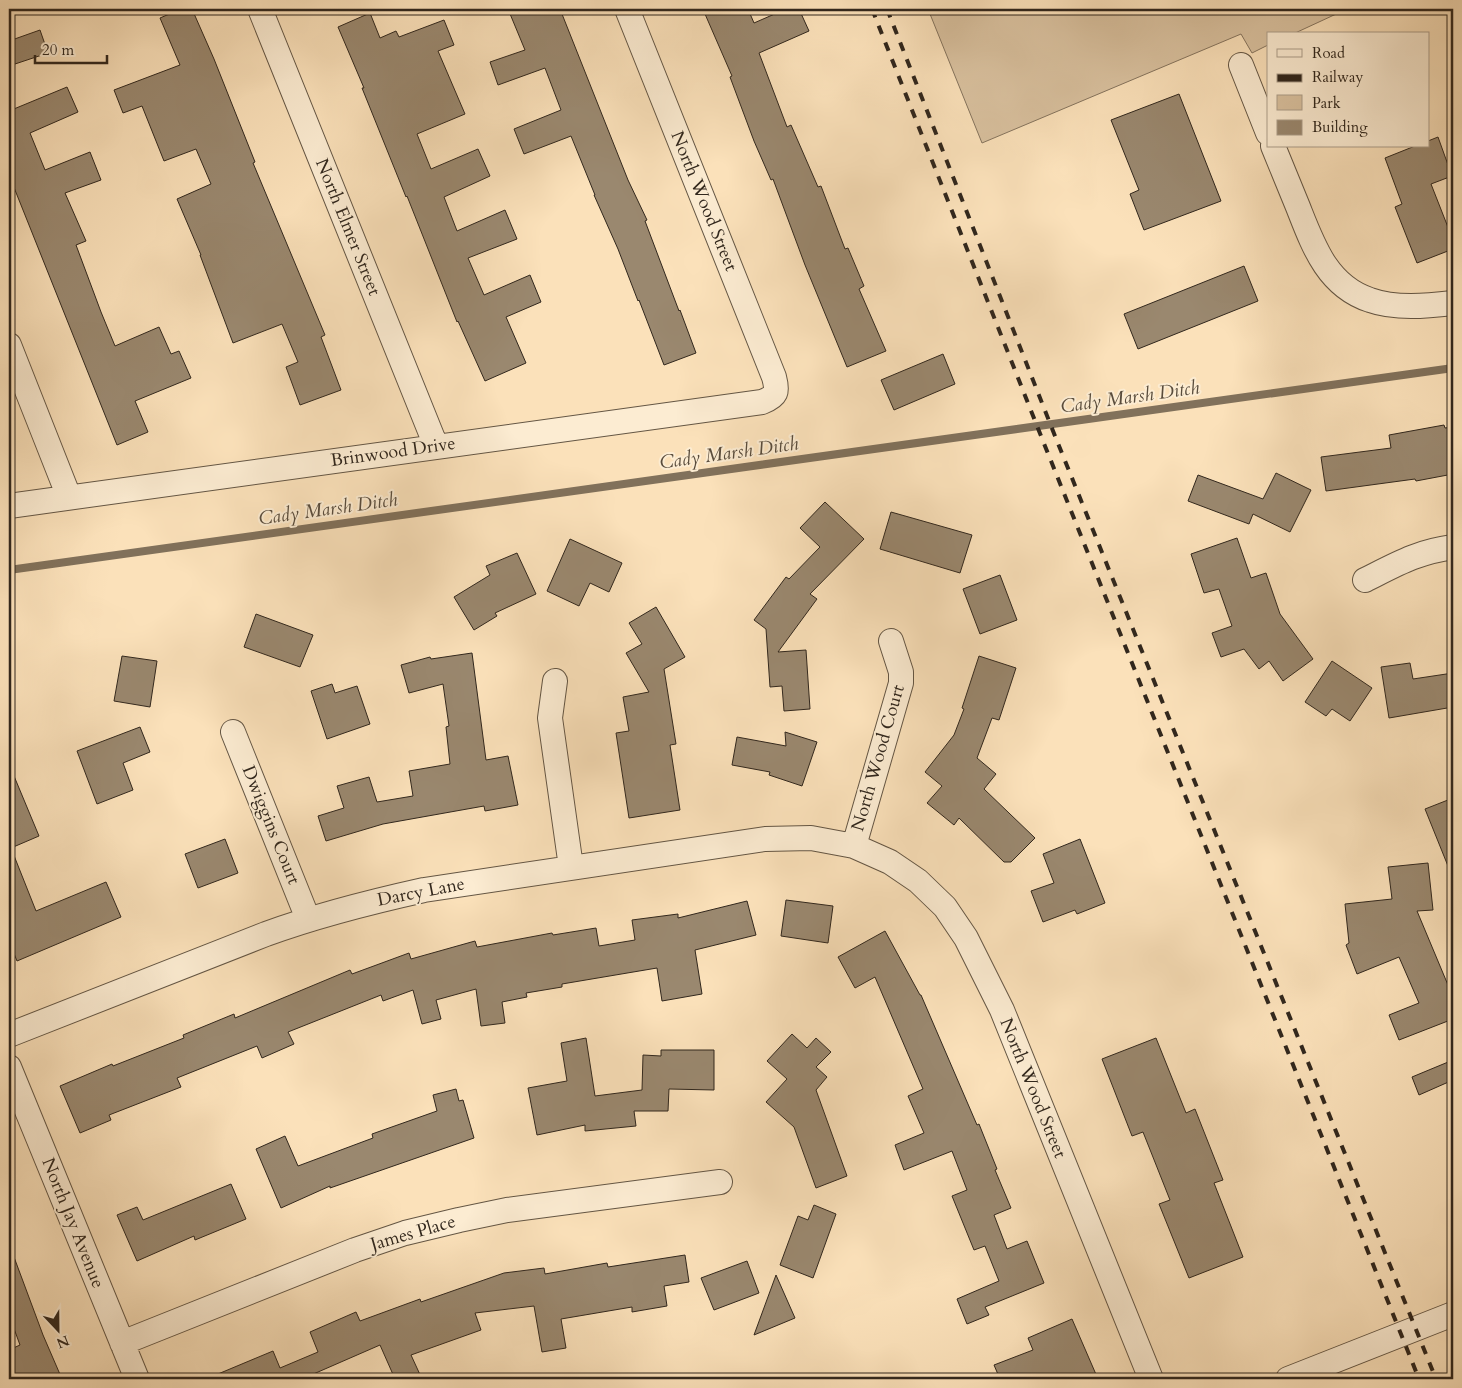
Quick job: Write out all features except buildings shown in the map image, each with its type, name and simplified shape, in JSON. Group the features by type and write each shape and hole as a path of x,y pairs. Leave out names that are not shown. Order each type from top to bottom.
{"street":[{"name":"North Elmer Street","path":"260,9 436,446"},
{"name":"North Wood Street","path":"627,9 774,376 777,386 776,394"},
{"path":"1241,65 1267,130"},
{"path":"1274,148 1314,248 1324,265 1339,282 1352,292 1370,300 1391,305 1414,306 1453,303"},
{"path":"9,345 70,497"},
{"name":"Brinwood Drive","path":"9,506 762,402 776,394"},
{"path":"1365,580 1412,556 1453,547"},
{"name":"North Wood Court","path":"854,846 901,683 901,672 891,641"},
{"path":"555,681 550,718 571,867"},
{"name":"Dwiggins Court","path":"233,732 308,919"},
{"name":"Darcy Lane","path":"9,1036 308,919 424,890 765,839 810,838 854,846"},
{"name":"North Wood Street","path":"854,846 890,862 918,881 946,907 966,938 1002,1010 1151,1379"},
{"name":"North Jay Avenue","path":"9,1067 137,1379"},
{"name":"James Place","path":"122,1343 355,1250 405,1233 506,1210 720,1182"},
{"path":"1288,1379 1453,1314"}],"green space":[{"path":"928,9 1347,9 1297,32 1267,32 1267,46 1252,53 1241,34 982,143"}],"waterway":[{"name":"Cady Marsh Ditch","path":"9,570 1453,368"}],"railway":[{"path":"872,9 1419,1379"},
{"path":"887,9 1055,436 1436,1379"}]}
